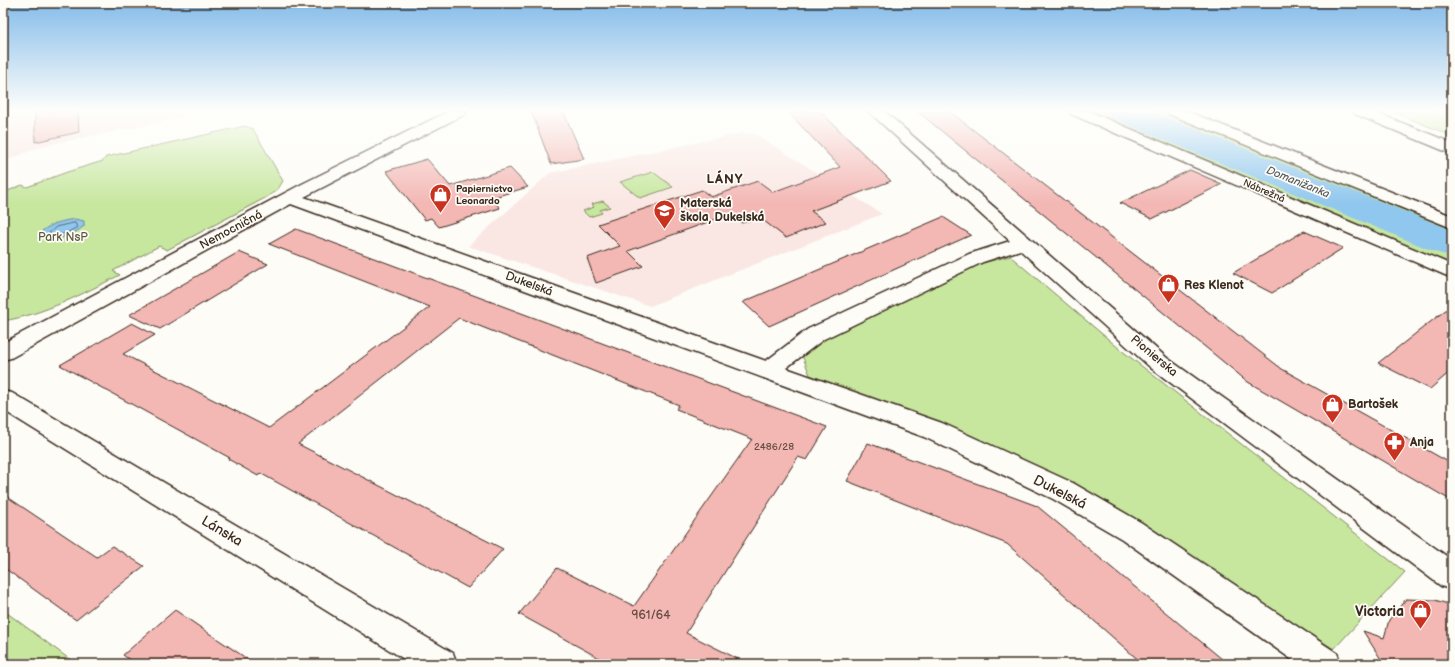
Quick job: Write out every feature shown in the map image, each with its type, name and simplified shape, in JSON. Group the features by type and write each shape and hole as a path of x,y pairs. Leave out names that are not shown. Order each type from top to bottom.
{"street":[{"name":"Nemocničná","path":"3,353 319,182 398,142"},
{"name":"Pionierska","path":"908,142 1016,246 1159,363 1452,577"},
{"name":"Nábrežná","path":"1149,142 1452,272"},
{"path":"1252,142 1452,222"},
{"path":"1435,142 1452,149"},
{"name":"Dukelská","path":"290,198 933,430 1063,492 1132,531 1325,664"},
{"path":"769,370 816,334 976,258 1016,246"},
{"name":"Lánska","path":"3,399 441,664"}],"shaded area":[{"path":"3,142 61,142 42,146 3,162"},
{"name":"Materská škola, Dukelská","path":"699,142 768,142 882,214 650,306 468,246 550,173"}],"green space":[{"name":"Park NsP","path":"173,142 261,142 283,181 278,189 267,197 167,250 159,246 113,271 120,275 77,296 34,314 3,321 3,193 22,185 27,187 67,172 103,161 106,157"},
{"path":"1149,142 1252,142 1452,222 1452,272"},
{"path":"653,172 673,187 640,198 620,182"},
{"path":"603,201 610,207 600,210 602,213 589,217 583,211 594,207 592,204"},
{"path":"1010,256 1121,350 1405,572 1334,649 1150,534 957,432 810,375 802,355 827,337 978,264"},
{"path":"3,610 76,664 3,664"}],"water":[{"path":"75,219 84,221 84,226 70,235 59,238 42,237 42,231 50,226"}],"building":[{"path":"543,142 577,142 584,159 551,164"},
{"path":"816,142 852,142 891,181 811,211 826,222 786,238 759,217 742,223 730,214 628,251 643,266 596,283 587,258 620,246 598,224 702,190 711,197 758,181 773,192 840,167"},
{"path":"955,142 989,142 1282,369 1452,464 1452,501 1248,382"},
{"path":"427,159 450,186 510,168 528,187 491,198 500,208 439,227 431,218 425,220 386,171"},
{"path":"1190,170 1222,184 1152,219 1120,203"},
{"path":"943,217 971,235 769,326 743,302"},
{"path":"296,229 827,427 807,460 798,457 686,633 748,664 610,664 519,614 557,568 634,606 752,439 676,409 679,405 459,318 298,444 503,549 468,588 260,473 258,476 228,459 230,458 60,365 132,323 155,335 123,354 269,428 430,307 269,244"},
{"path":"1304,231 1343,248 1272,293 1233,273"},
{"path":"239,252 268,264 160,329 129,315"},
{"path":"1452,305 1452,370 1430,389 1378,363"},
{"path":"868,443 1037,506 1228,664 1143,664 1007,544 847,481"},
{"path":"3,494 97,557 112,546 144,566 76,620 3,567"},
{"name":"Victoria","path":"1406,599 1435,600 1448,604 1452,617 1452,664 1384,664 1363,631 1384,638 1389,620"},
{"path":"175,610 255,664 135,664 123,655"}],"waterway":[{"name":"Domanižanka","path":"1199,142 1452,244"}],"place":[{"name":"Papiernictvo Leonardo","path":"441,214"},
{"name":"Materská škola, Dukelská","path":"664,230"},
{"name":"Res Klenot","path":"1169,304"},
{"name":"Bartošek","path":"1332,424"},
{"name":"Anja","path":"1395,462"},
{"name":"Victoria","path":"1420,630"}],"district":[{"name":"LÁNY","path":"725,179"}]}
